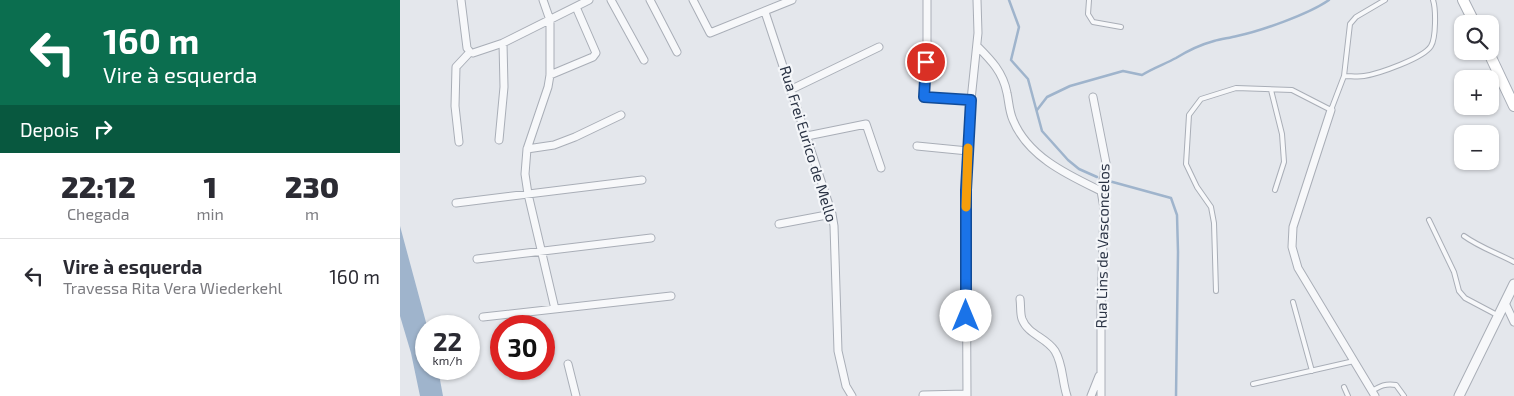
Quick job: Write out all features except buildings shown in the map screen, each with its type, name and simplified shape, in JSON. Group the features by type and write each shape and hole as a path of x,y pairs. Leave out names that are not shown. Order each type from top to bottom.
{"main road":[{"path":"1464,0 1471,15"},
{"path":"1492,60 1514,106"}],"street":[{"path":"461,0 467,48 470,52"},
{"path":"543,0 550,20 550,75 548,87 527,149 525,174 555,309"},
{"path":"459,142 455,106 456,67 470,52 473,53 503,43 589,0"},
{"path":"611,0 644,60"},
{"path":"650,0 677,52"},
{"path":"702,0 694,2 710,34 792,0"},
{"path":"927,0 924,97 971,100"},
{"path":"923,396 967,395 966,216 971,100 977,46 976,0"},
{"path":"550,75 593,57 596,53 576,7"},
{"name":"Rua Frei Eurico de Mello","path":"765,12 832,214 838,351 841,370 846,386 852,396"},
{"path":"499,140 504,87 503,43"},
{"path":"977,46 999,69 1005,84 1012,119 1030,145 1059,170 1101,191"},
{"path":"792,89 879,47"},
{"name":"Rua Lins de Vasconcelos","path":"1093,97 1106,164 1101,191 1104,208 1101,396"},
{"path":"1331,110 1295,218 1292,247 1298,268 1373,394"},
{"path":"527,149 554,145 621,115"},
{"path":"807,136 866,124 881,168"},
{"path":"917,146 968,150"},
{"path":"456,203 642,180"},
{"path":"779,224 832,214"},
{"path":"477,259 651,238"},
{"path":"1459,396 1514,284"},
{"path":"482,317 671,296"},
{"path":"1020,299 1021,314 1026,327 1051,345 1058,357 1067,396"},
{"path":"1505,303 1514,322"},
{"path":"568,364 576,396"},
{"path":"1091,396 1101,371"}],"lane":[{"path":"1089,0 1088,14 1094,22 1121,27"},
{"path":"1216,291 1214,223 1211,207 1197,187 1186,164 1189,115 1201,99 1236,88 1292,90 1331,110 1344,76 1350,24 1356,17 1386,0"},
{"path":"1344,76 1364,76 1417,58 1431,46 1435,32 1435,5 1433,0"},
{"path":"1271,90 1282,134 1284,162 1275,190"},
{"path":"1428,220 1454,272 1459,291 1465,298 1499,316"},
{"path":"1464,236 1475,244 1490,249 1514,262"},
{"path":"1293,302 1312,371"},
{"path":"1253,384 1354,361"},
{"path":"1373,394 1383,385 1391,384 1396,385 1404,396"},
{"path":"1344,387 1348,396"}],"water":[{"path":"400,226 424,315 415,315 415,372 400,316"},
{"path":"417,380 440,380 443,396 420,396"}],"waterway":[{"path":"1009,0 1019,27 1011,60 1028,79 1042,131 1068,160 1079,169 1097,177"},
{"path":"1037,110 1047,97 1070,86 1123,71 1142,75 1199,46 1271,26 1310,11 1329,0"},
{"path":"1109,181 1171,198 1177,215 1176,396"}],"slow traffic":[{"path":"966,207 968,148"}],"route":[{"path":"926,62 924,97 971,100 966,190 966,316"}]}
